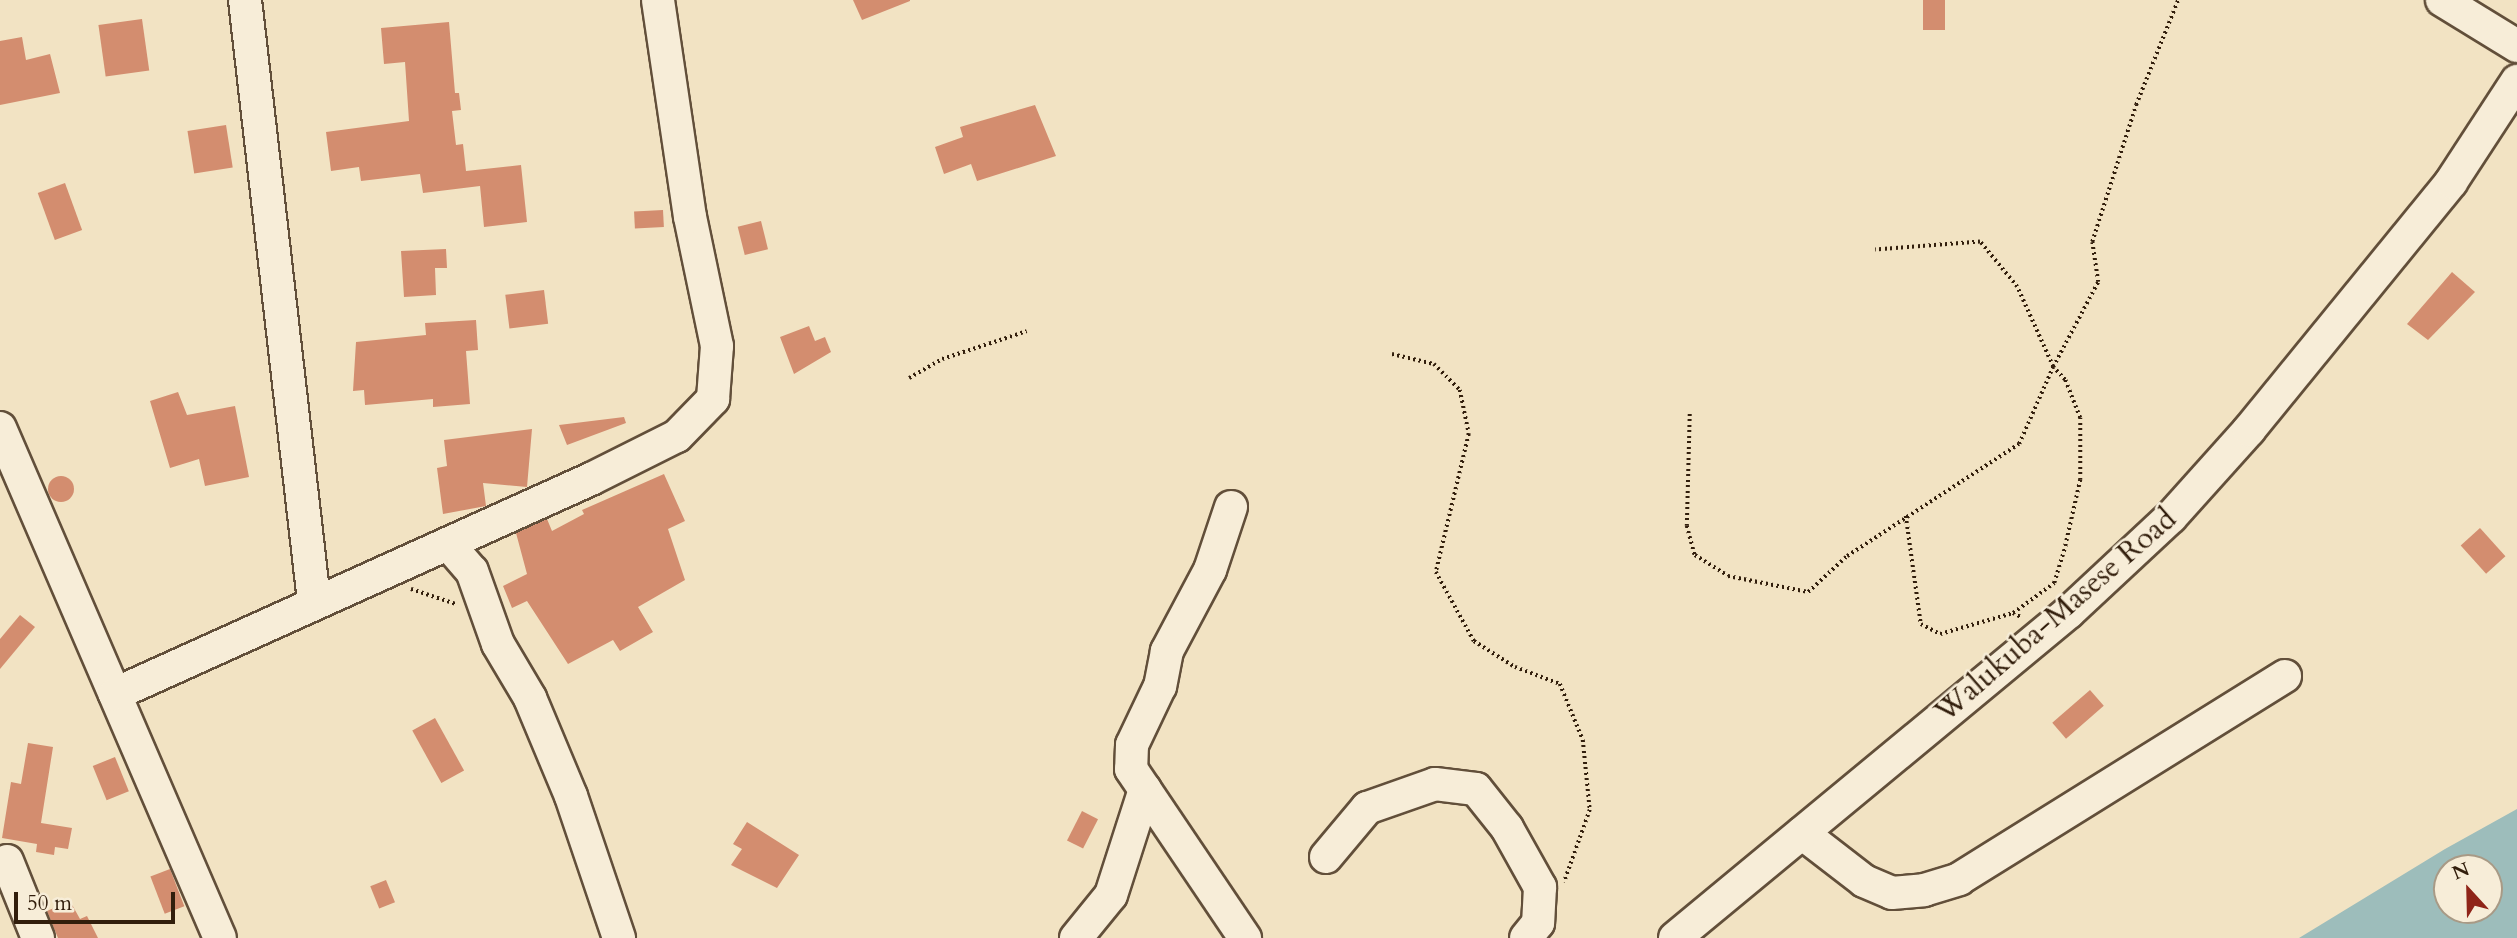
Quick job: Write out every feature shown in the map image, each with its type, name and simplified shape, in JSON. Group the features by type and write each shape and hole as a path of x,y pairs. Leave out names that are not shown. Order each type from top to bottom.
{"street":[{"path":"245,0 314,601"},
{"path":"115,694 314,601 450,546 677,436 713,399 718,346 690,217 658,0"},
{"path":"2442,0 2517,46"},
{"name":"Walukuba-Masese Road","path":"1675,938 2049,629 2171,517 2249,430 2451,182 2517,81"},
{"path":"0,428 220,938"},
{"path":"1231,507 1210,570 1167,651 1160,686 1132,746 1130,769 1245,938"},
{"path":"450,546 472,571 486,611 570,796 619,938"},
{"path":"1802,833 1864,881 1892,893 1924,890 1959,878 2285,676"},
{"path":"1326,857 1367,808 1435,784 1476,789 1507,828 1540,887 1532,930"},
{"path":"1076,938 1111,895 1145,789"},
{"path":"7,861 38,938"}],"path":[{"path":"1689,414 1687,526 1695,555 1728,576 1808,592 1847,556 2019,444 2053,366 2098,282 2096,230 2136,105 2178,0"},
{"path":"1875,250 1980,242 2017,287 2053,366 2065,380 2080,418 2080,480 2054,583 2013,613 1940,634 1921,624 1906,516"},
{"path":"909,378 942,359 1027,331"},
{"path":"1392,354 1434,363 1460,390 1463,401 1469,435 1464,474 1443,528 1436,572 1474,641 1515,667 1560,684 1583,740 1590,810 1573,872 1532,930"},
{"path":"377,575 423,597 486,611"},
{"path":"2013,613 2049,629"}],"water":[{"path":"2517,809 2517,938 2299,938 2433,856 2433,924 2503,924 2503,854 2437,854"}],"building":[{"path":"853,0 910,0 910,1 862,20"},
{"path":"1923,0 1945,0 1945,30 1923,30"},
{"path":"142,19 149,70 106,77 98,25"},
{"path":"449,22 455,93 459,93 461,110 452,111 456,145 463,144 466,171 521,165 527,222 484,227 480,186 423,193 420,174 361,181 359,167 331,171 326,132 409,121 405,62 384,64 381,28"},
{"path":"22,37 26,60 50,54 60,93 0,105 0,41"},
{"path":"1035,105 1056,156 977,181 971,164 944,174 935,147 963,137 960,127"},
{"path":"226,125 233,167 194,174 187,131"},
{"path":"65,183 82,230 55,240 38,193"},
{"path":"663,210 664,227 635,228 634,212"},
{"path":"761,221 768,249 745,255 738,227"},
{"path":"446,249 447,268 435,268 436,295 404,297 401,251"},
{"path":"2452,272 2475,292 2428,340 2407,324"},
{"path":"544,290 548,324 509,328 505,295"},
{"path":"476,320 478,350 466,351 470,404 433,407 433,399 365,405 364,390 353,391 356,342 426,335 425,323"},
{"path":"809,326 815,341 825,337 831,352 794,374 780,337"},
{"path":"178,392 187,415 235,406 249,477 205,486 199,459 170,468 150,401"},
{"path":"624,417 626,423 567,445 559,425"},
{"path":"532,429 527,487 483,483 486,506 443,514 437,468 447,466 444,440"},
{"path":"664,474 685,521 668,529 685,580 638,607 653,632 620,651 613,640 568,664 527,601 512,608 503,586 527,574 516,533 547,519 552,531 584,514 582,510"},
{"path":"61,476 70,480 74,489 70,498 61,502 52,498 48,489 52,480"},
{"path":"2480,528 2505,556 2486,574 2461,545"},
{"path":"20,615 35,627 0,669 0,639"},
{"path":"2090,690 2104,706 2066,739 2052,723"},
{"path":"435,718 464,770 441,783 412,731"},
{"path":"28,743 53,747 41,823 72,828 68,849 55,847 54,855 36,852 37,844 2,838 11,782 21,784"},
{"path":"115,757 129,791 107,800 93,766"},
{"path":"1082,811 1098,819 1083,849 1067,840"},
{"path":"747,822 799,855 777,888 731,865 742,849 733,844"},
{"path":"170,869 184,906 165,914 150,877"},
{"path":"386,880 395,902 379,909 370,886"},
{"path":"70,901 80,919 87,916 98,938 58,938 47,911"}]}
